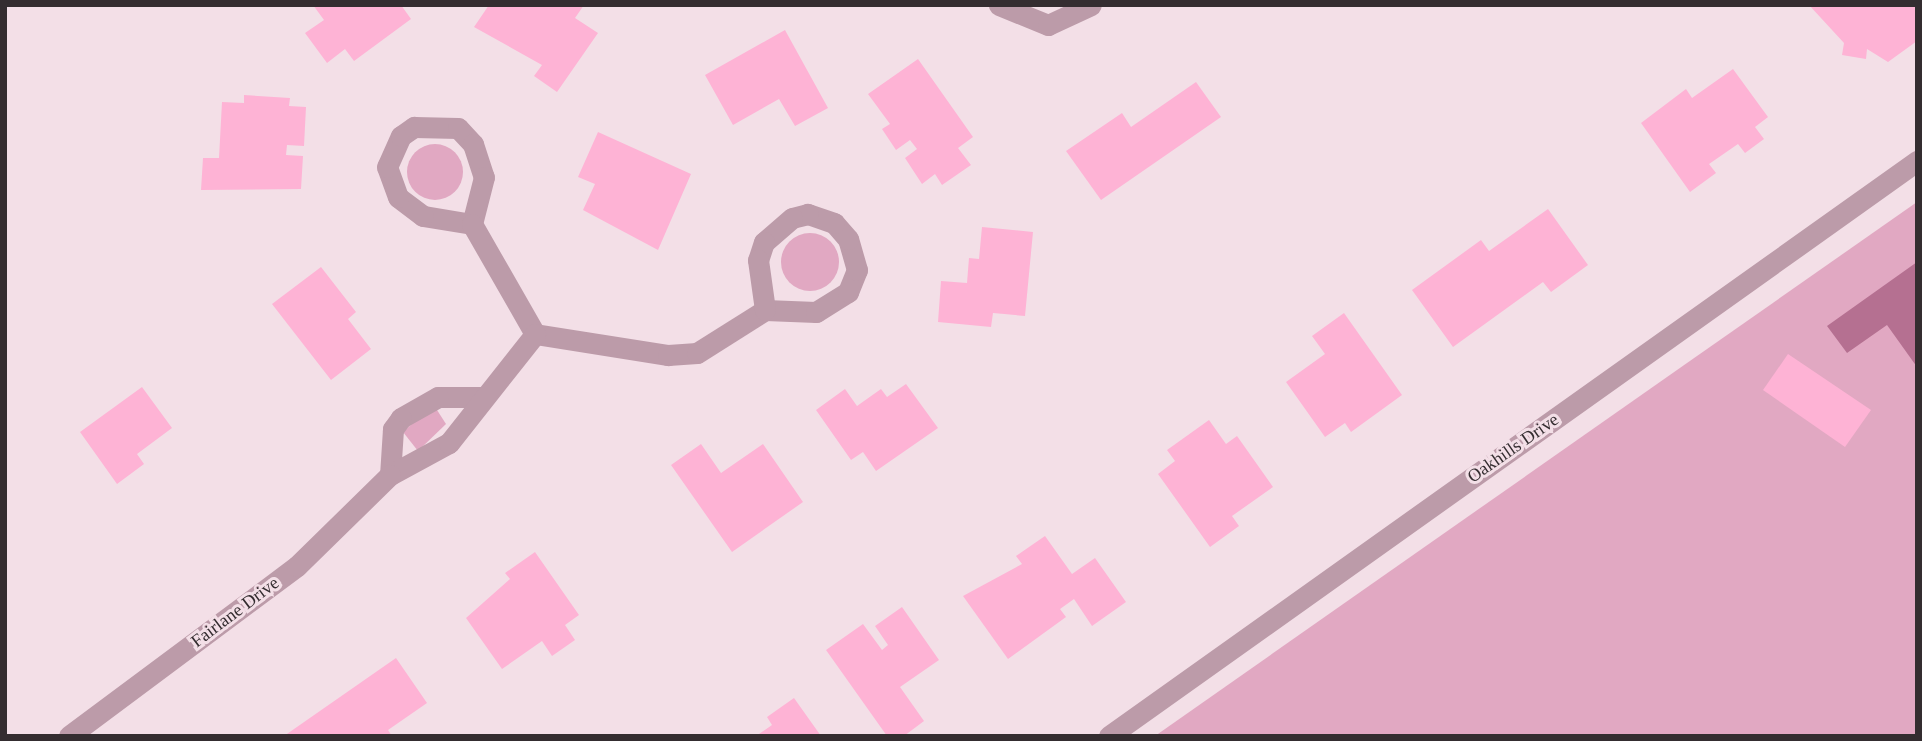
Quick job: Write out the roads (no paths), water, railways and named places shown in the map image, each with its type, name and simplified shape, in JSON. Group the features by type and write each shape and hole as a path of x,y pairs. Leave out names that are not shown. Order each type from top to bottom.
{"street":[{"path":"999,5 1048,25 1091,5"},
{"path":"472,223 423,216 398,197 387,167 401,136 414,127 458,128 473,144 484,177 472,223 535,334 668,355 696,353 765,310 807,314 848,292 857,270 855,254 834,223 808,214 792,218 764,242 758,260 765,310"},
{"name":"Oakhills Drive","path":"1109,736 1917,161"},
{"name":"Fairlane Drive","path":"69,736 297,566 390,475 449,443 480,397 522,358 535,334"},
{"path":"390,475 393,429 401,418 438,397 480,397"}]}
